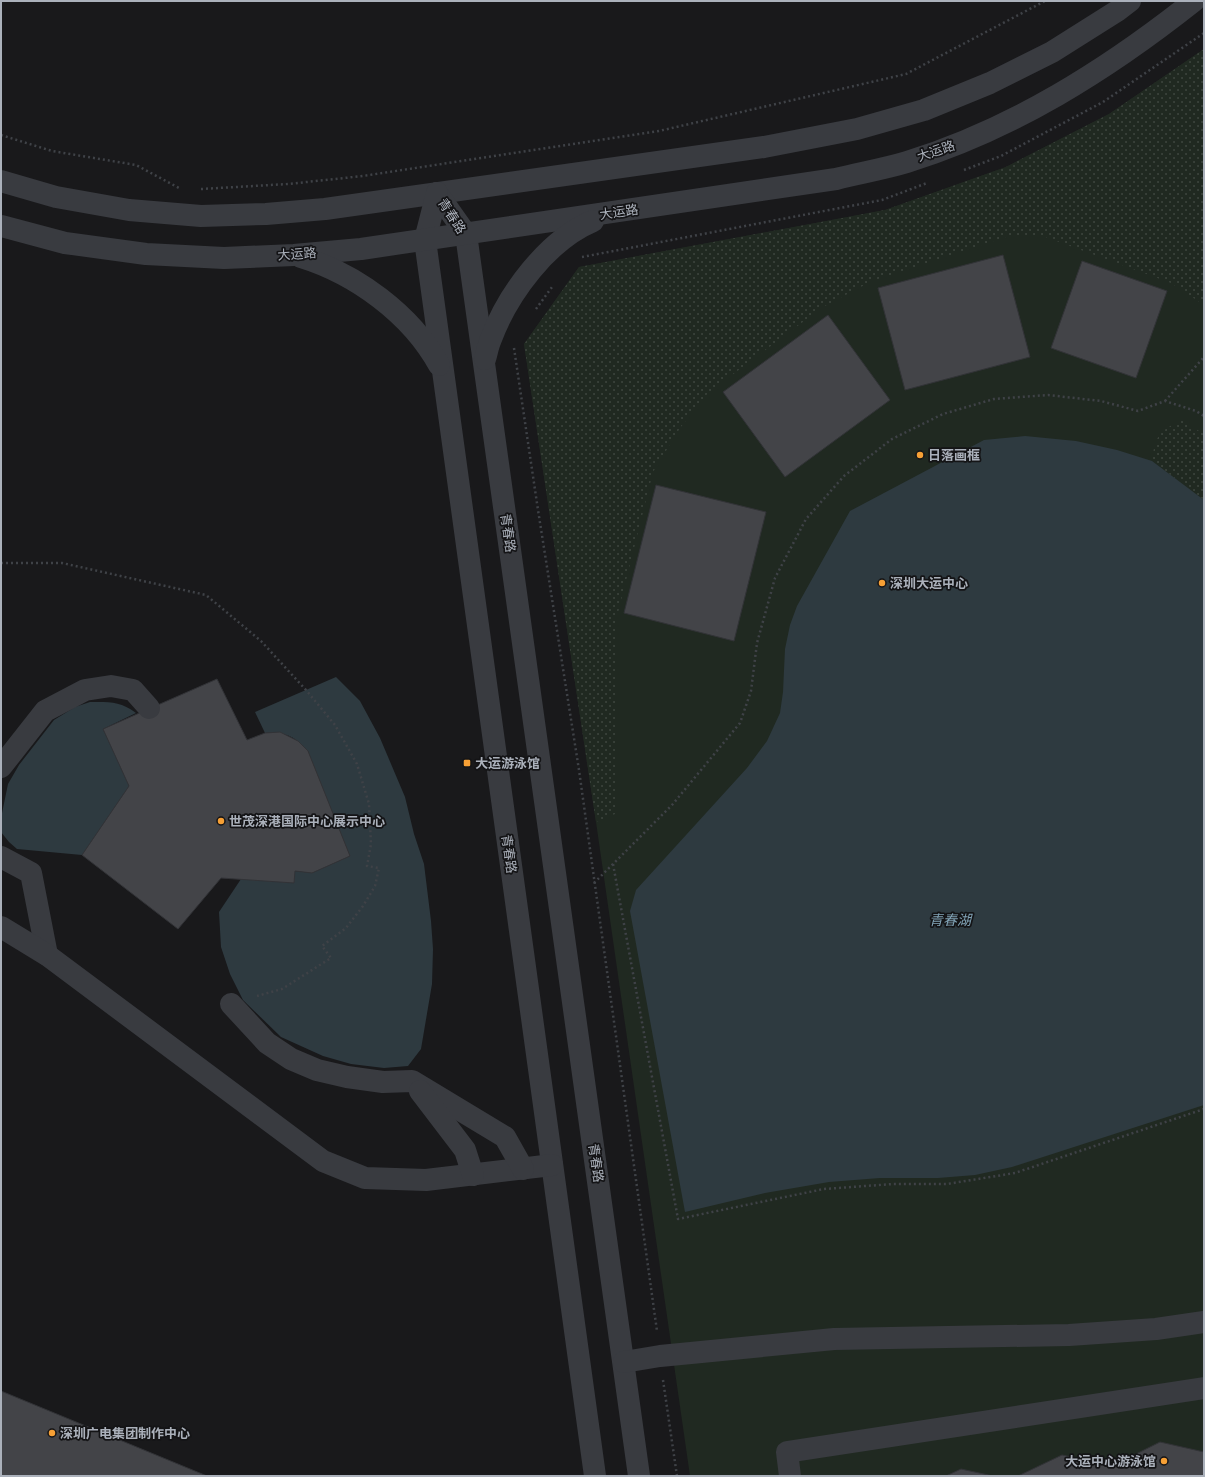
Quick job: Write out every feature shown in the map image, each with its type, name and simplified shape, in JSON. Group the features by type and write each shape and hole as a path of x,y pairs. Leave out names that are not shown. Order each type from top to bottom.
{"street":[{"path":"1,181 56,197 129,210 201,216 266,214 325,209 764,147 857,129 924,110 990,83 1052,52 1117,11 1130,1"},
{"name":"大运路","path":"1,226 65,243 146,254 224,258 294,255 361,250 836,179 906,162 968,140 1024,114 1093,75 1153,34 1194,1"},
{"name":"青春路","path":"437,193 466,234 639,1476"},
{"name":"青春路","path":"437,193 425,240 595,1476"},
{"path":"484,365 491,339 505,310 521,283 538,261 560,240 577,229 611,213"},
{"path":"294,255 320,263 336,271 380,299 417,332 432,352 443,373"},
{"path":"1,767 45,711 85,690 111,686 132,690 149,708"},
{"path":"1,857 31,873 47,955"},
{"path":"1,928 47,955 324,1162 364,1178 426,1180 552,1165"},
{"path":"231,1004 267,1043 298,1062 317,1070 347,1077 383,1082 412,1081 505,1137 523,1169"},
{"path":"412,1081 465,1150 473,1175"},
{"path":"624,1362 660,1356 834,1339 1069,1335 1156,1329 1204,1322"},
{"path":"790,1476 787,1452 1204,1388"}],"path":[{"path":"198,190 288,184 363,176 659,132 906,74 1045,1"},
{"path":"964,170 1001,156 1103,102 1204,33"},
{"path":"1,135 52,151 136,165 182,190"},
{"path":"580,257 882,200 934,181"},
{"path":"531,315 554,284"},
{"path":"513,340 579,770 677,1476"},
{"path":"594,883 672,805 740,723 751,691 757,643 775,578 806,519 844,476 892,439 943,414 994,400 1048,395 1100,401 1138,411 1165,401 1204,357"},
{"path":"1165,401 1196,411 1204,416"},
{"path":"1,563 62,563 206,595 261,641 306,690 335,725 357,764 369,804 371,844 367,866 379,868 375,886 363,906 346,928 322,946 331,958 282,988 256,996"},
{"path":"613,864 678,1219 824,1189 893,1184 947,1184 1015,1172 1204,1109"}],"shaded area":[{"name":"深圳大运中心","path":"1204,49 1204,1476 690,1476 596,822 524,344 579,267 885,210 1006,167 1109,114"},
{"path":"1204,49 1204,305 1171,283 1040,235 1009,236 872,281 823,307 708,393 680,428 653,472 615,625 615,814 596,822 524,344 579,267 885,210 1006,167 1109,114"},
{"path":"1181,420 1204,434 1204,500 1152,461 1155,445 1159,435"}],"water":[{"name":"青春湖","path":"1025,436 1076,441 1117,450 1152,461 1204,500 1204,1105 1012,1167 975,1175 938,1178 880,1178 829,1182 765,1193 685,1212 630,911 636,890 747,768 767,741 780,713 783,692 785,649 790,625 797,606 850,511 984,440"},
{"path":"336,677 360,701 380,738 405,797 414,834 424,864 433,949 432,984 421,1049 408,1066 384,1068 351,1064 323,1056 281,1037 243,1000 230,974 221,947 219,912 241,879 295,871 312,873 350,856 308,751 294,738 279,733 265,733 255,712"},
{"path":"90,702 120,704 136,713 103,729 129,786 82,855 17,849 1,832 1,818 8,784 19,765 54,720 75,707"}],"building":[{"path":"1003,255 1030,357 905,390 878,288"},
{"path":"1082,261 1167,291 1136,378 1051,348"},
{"path":"828,315 890,400 785,477 723,392"},
{"path":"656,485 766,512 734,641 624,613"},
{"name":"世茂深港国际中心展示中心","path":"217,679 247,740 265,733 280,732 298,741 308,751 350,856 312,873 295,871 294,883 221,878 178,929 82,855 129,786 103,729"},
{"name":"深圳广电集团制作中心","path":"1,1391 207,1476 1,1476"},
{"name":"大运中心游泳馆","path":"1160,1442 1204,1452 1204,1476 1018,1476 1062,1455 1112,1466"},
{"path":"961,1469 993,1476 946,1476"}],"place":[{"name":"日落画框","path":"920,455"},
{"name":"深圳大运中心","path":"882,583"},
{"name":"大运游泳馆","path":"467,763"},
{"name":"世茂深港国际中心展示中心","path":"221,821"},
{"name":"深圳广电集团制作中心","path":"52,1433"},
{"name":"大运中心游泳馆","path":"1164,1461"}]}
